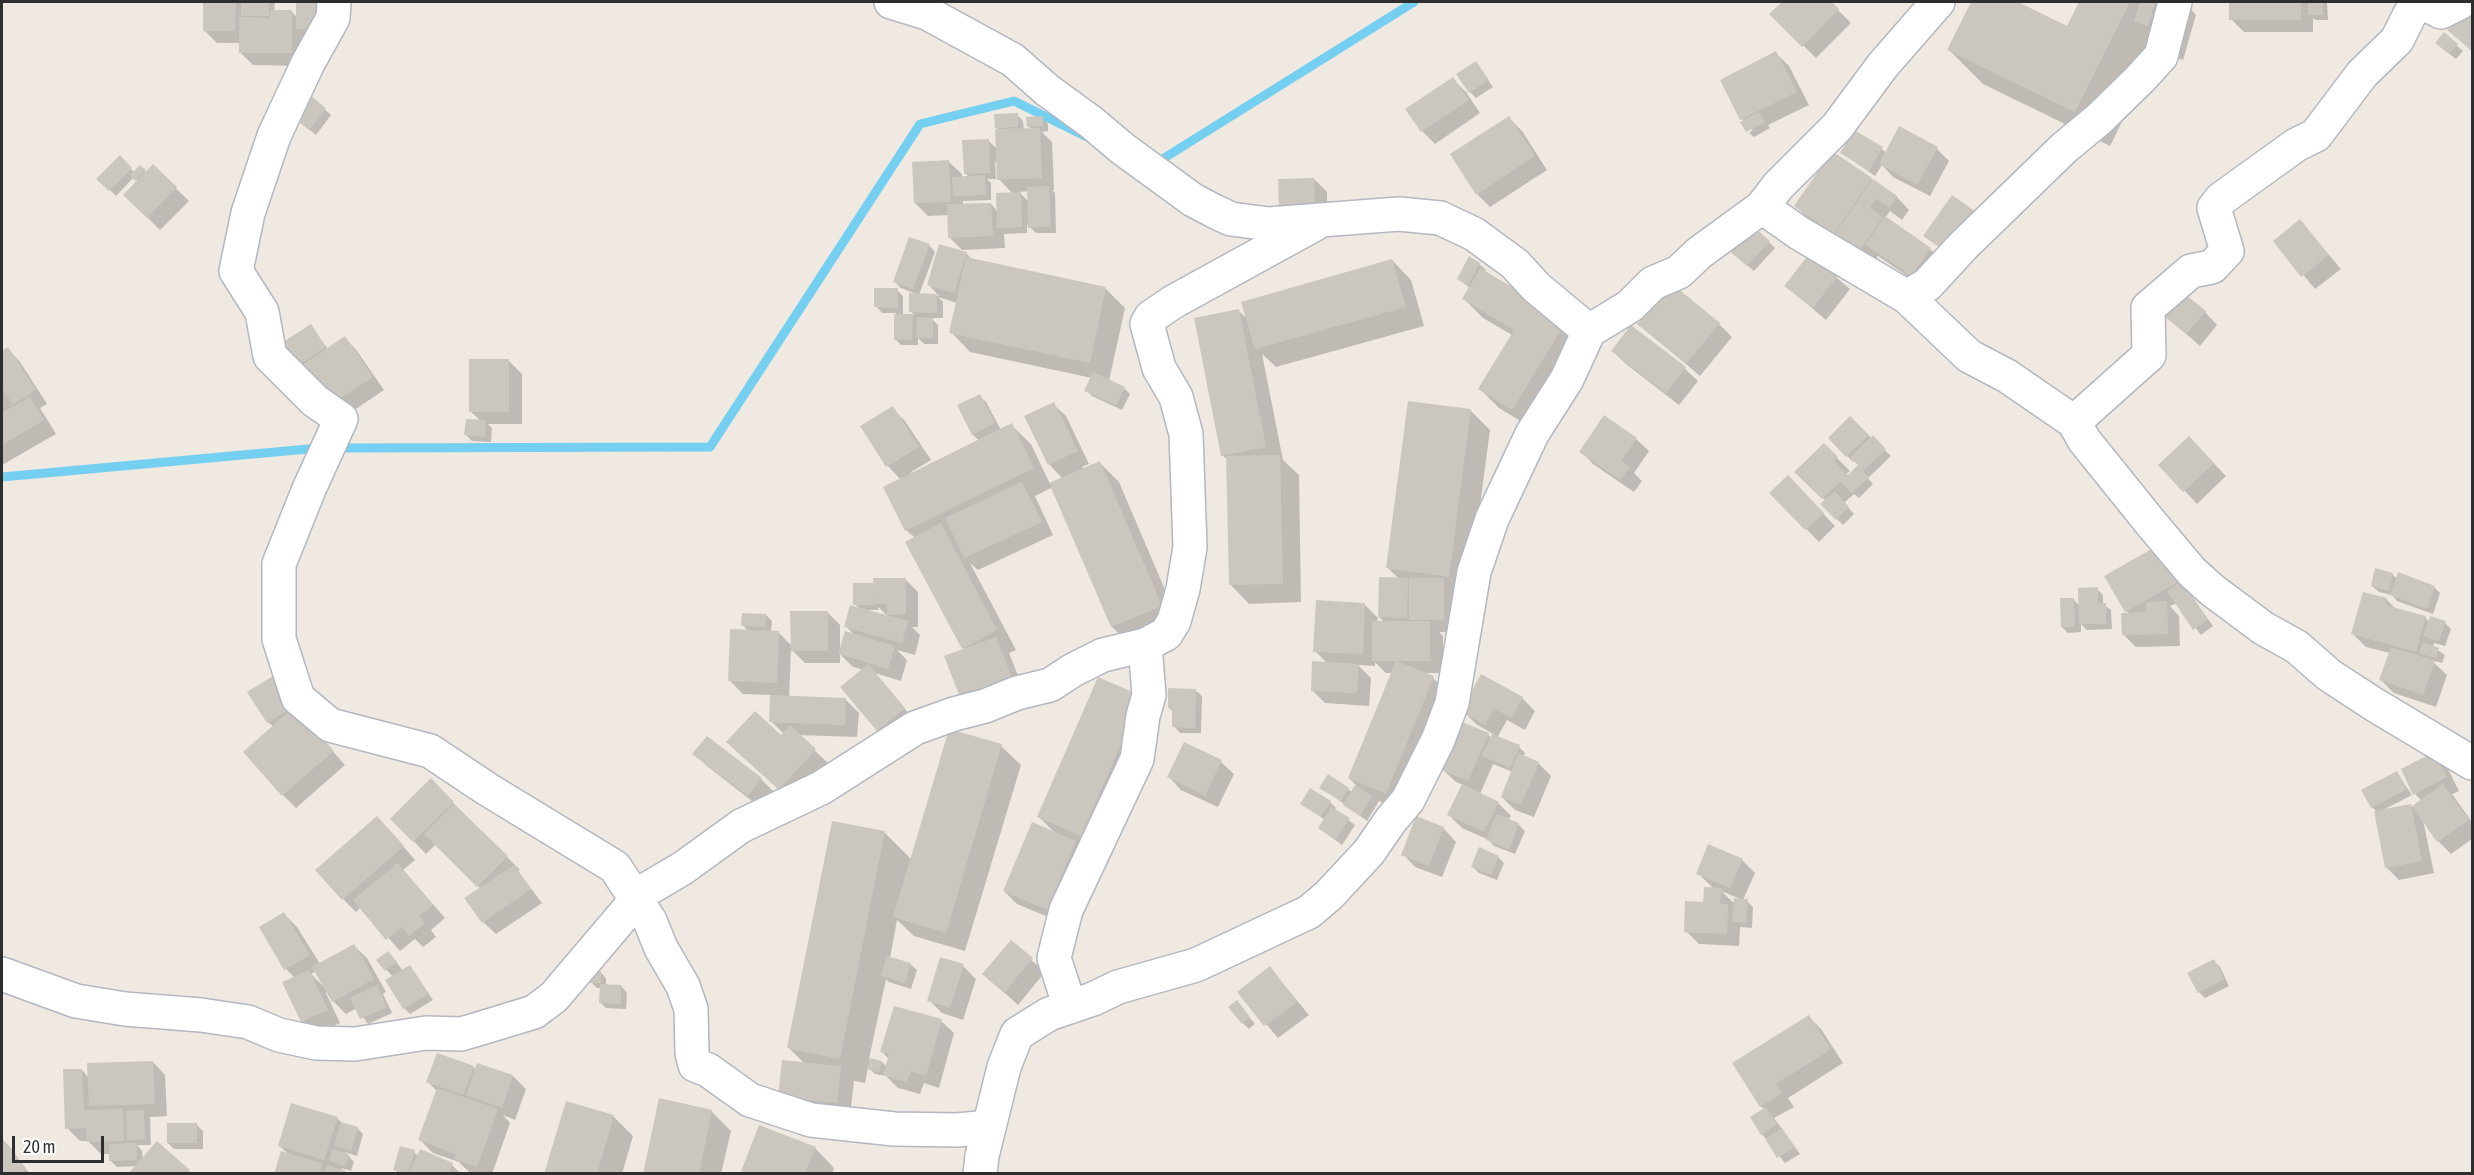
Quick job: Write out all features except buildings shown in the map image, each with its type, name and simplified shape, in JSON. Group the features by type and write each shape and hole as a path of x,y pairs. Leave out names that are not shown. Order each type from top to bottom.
{"street":[{"path":"334,2 333,18 274,136 248,213 236,271 262,312 270,356 315,401 341,419 309,489 279,564 279,639 298,698 330,725 430,751 487,789 615,867 650,921 661,948 683,986 691,1009 692,1053 695,1065 708,1070 750,1100 812,1120 894,1129 957,1130 989,1127"},
{"path":"891,2 927,14 1013,60 1047,90 1123,149 1179,188 1192,200 1214,211 1247,223 1269,224 1319,222 1399,214 1440,218 1474,234 1515,264 1536,287 1589,331"},
{"path":"980,1173 982,1156 1008,1054 1017,1034 1049,1014 1118,987 1196,965 1309,912 1329,895 1370,852 1391,820 1408,800 1438,740 1452,703 1474,573 1492,519 1532,434 1567,379 1589,331 1630,306 1653,283 1679,272 1699,253 1762,207 1778,186 1837,127 1883,65 1938,2"},
{"path":"1907,297 1927,285 1964,245 2064,148 2099,119 2140,79 2160,56 2175,2"},
{"path":"2074,422 2149,355 2148,308 2192,271 2212,267 2227,251 2214,208 2221,199 2296,145 2316,135 2362,74 2397,40 2419,2 2441,12 2461,2"},
{"path":"1762,207 1799,233 1907,297 1969,356 2007,376 2074,422 2085,440 2150,522 2192,572 2212,590 2263,628 2297,647 2329,675 2472,763"},
{"path":"2,974 76,1001 248,1022 279,1035 316,1043 355,1044 426,1033 461,1034 534,1012 554,997 644,891 683,868 741,826 821,788 915,728 985,706 1017,693 1050,685 1103,655 1145,645 1166,634 1174,621 1184,589 1190,547 1186,434 1176,397 1159,368 1149,331 1150,317 1173,302 1199,290 1319,222"},
{"path":"1070,1007 1054,958 1066,910 1137,759 1143,716 1149,695 1145,645"}],"waterway":[{"path":"1153,165 1414,2"},
{"path":"336,448 710,447 920,124 1014,101 1087,137"},
{"path":"2,477 319,448"}]}
